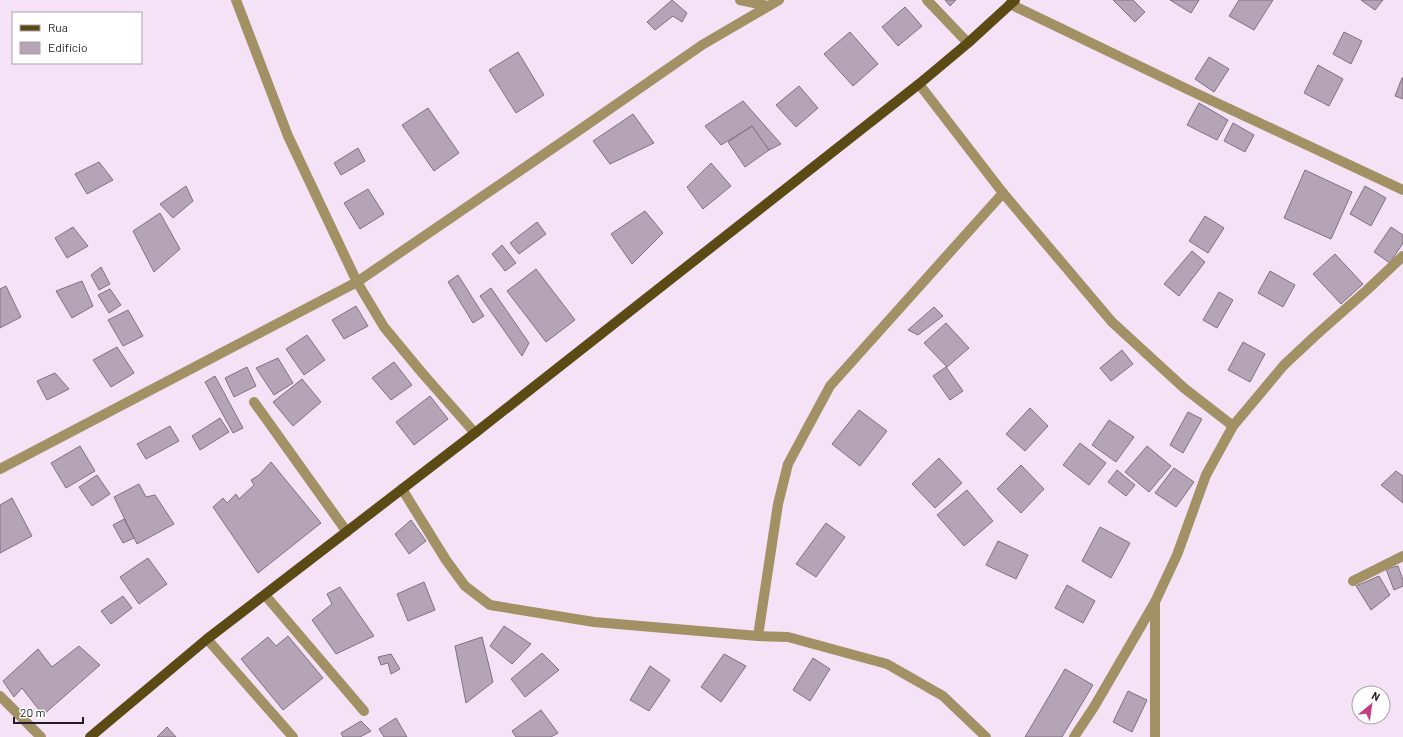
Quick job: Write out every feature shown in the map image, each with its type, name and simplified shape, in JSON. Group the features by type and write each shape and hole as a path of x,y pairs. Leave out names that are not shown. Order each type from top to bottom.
{"main road":[{"path":"96,735 207,639 475,433 920,84 968,43 1012,2"}],"street":[{"path":"236,0 288,136 357,282 384,327 475,433"},
{"path":"740,0 768,6"},
{"path":"0,469 357,282 702,45 779,0"},
{"path":"927,0 968,43"},
{"path":"1012,2 1189,90 1403,190"},
{"path":"920,84 1003,194 1112,322 1184,388 1233,426"},
{"path":"758,636 778,504 788,464 830,386 1003,194"},
{"path":"1074,737 1094,707 1155,602 1177,555 1206,474 1233,426 1284,365 1403,256"},
{"path":"254,402 347,532"},
{"path":"402,489 446,560 465,586 490,606 594,622 758,636 788,637 887,664 943,696 986,737"},
{"path":"1353,581 1403,556"},
{"path":"265,594 364,711"},
{"path":"1155,602 1155,737"},
{"path":"207,639 293,737"},
{"path":"0,696 41,737"}],"building":[{"path":"672,0 687,13 682,22 673,16 655,30 647,22"},
{"path":"945,0 956,0 950,6"},
{"path":"1113,0 1133,0 1145,12 1135,22"},
{"path":"1170,0 1199,0 1191,13"},
{"path":"1239,0 1273,0 1254,30 1229,16"},
{"path":"1361,0 1383,0 1375,10"},
{"path":"905,7 922,26 898,46 882,27"},
{"path":"850,32 878,64 853,86 824,54"},
{"path":"1344,32 1362,41 1351,64 1333,54"},
{"path":"518,52 544,95 516,113 489,70"},
{"path":"1209,57 1229,69 1214,92 1195,79"},
{"path":"1318,65 1343,79 1329,106 1304,93"},
{"path":"1403,78 1403,99 1395,96"},
{"path":"799,86 818,108 796,127 776,105"},
{"path":"743,101 781,144 769,150 752,126 721,145 705,126"},
{"path":"1199,103 1228,120 1217,140 1187,125"},
{"path":"428,108 459,153 434,171 402,125"},
{"path":"633,114 654,143 610,164 593,141"},
{"path":"1233,123 1254,135 1245,152 1224,141"},
{"path":"752,126 769,150 745,167 728,142"},
{"path":"358,148 365,161 341,175 334,163"},
{"path":"99,162 113,180 87,194 75,174"},
{"path":"711,163 731,186 703,209 687,187"},
{"path":"1305,170 1352,192 1331,239 1284,218"},
{"path":"186,186 193,201 173,218 160,204"},
{"path":"1365,186 1386,198 1371,226 1350,214"},
{"path":"368,189 384,214 360,229 344,203"},
{"path":"645,211 663,233 632,264 611,234"},
{"path":"160,213 180,249 154,272 133,231"},
{"path":"1205,216 1224,228 1208,253 1189,241"},
{"path":"537,222 546,234 519,254 510,243"},
{"path":"73,227 88,246 67,258 55,238"},
{"path":"1391,227 1403,235 1403,243 1390,263 1374,252"},
{"path":"502,245 516,263 505,271 492,254"},
{"path":"1192,251 1205,262 1179,296 1164,284"},
{"path":"1335,254 1363,284 1341,304 1313,274"},
{"path":"101,267 110,284 99,290 91,275"},
{"path":"536,269 575,320 546,342 507,291"},
{"path":"1270,271 1295,285 1283,307 1258,293"},
{"path":"458,275 484,316 473,323 448,282"},
{"path":"82,281 93,306 72,318 56,291"},
{"path":"6,286 21,317 0,328 0,289"},
{"path":"491,288 529,343 522,356 480,296"},
{"path":"110,289 121,305 109,313 98,295"},
{"path":"1219,292 1233,300 1217,328 1203,320"},
{"path":"356,306 368,326 344,339 332,320"},
{"path":"934,307 943,316 918,335 908,330"},
{"path":"128,310 143,336 123,346 108,320"},
{"path":"946,323 969,348 947,367 924,343"},
{"path":"307,335 325,360 304,375 286,349"},
{"path":"1243,342 1265,354 1250,382 1228,370"},
{"path":"117,347 134,373 111,387 93,360"},
{"path":"1122,350 1133,364 1111,381 1100,368"},
{"path":"278,358 293,383 274,395 256,368"},
{"path":"394,362 412,385 391,400 372,378"},
{"path":"247,367 256,386 234,397 225,378"},
{"path":"946,367 963,391 950,400 933,376"},
{"path":"55,373 69,389 47,400 37,381"},
{"path":"215,376 243,428 233,433 205,382"},
{"path":"302,379 321,402 293,426 273,402"},
{"path":"430,396 448,419 414,445 396,422"},
{"path":"1030,408 1048,426 1025,451 1006,434"},
{"path":"859,410 887,431 860,466 832,444"},
{"path":"1188,412 1202,419 1183,453 1170,445"},
{"path":"220,418 229,432 200,450 192,436"},
{"path":"1109,420 1134,437 1116,462 1092,445"},
{"path":"170,426 179,441 146,459 137,444"},
{"path":"1080,443 1106,463 1089,485 1063,465"},
{"path":"80,446 95,471 66,488 51,463"},
{"path":"1147,446 1171,466 1149,492 1125,472"},
{"path":"939,458 962,483 935,508 912,484"},
{"path":"271,462 321,523 258,573 213,507 223,498 227,503 236,494 239,499 254,485 251,480 259,475"},
{"path":"1021,465 1044,489 1021,513 997,489"},
{"path":"1174,468 1194,482 1176,507 1155,493"},
{"path":"1117,470 1135,485 1126,496 1108,482"},
{"path":"1396,471 1403,476 1403,503 1381,485"},
{"path":"97,475 110,494 92,506 79,487"},
{"path":"139,484 146,497 155,495 174,524 137,544 114,497"},
{"path":"967,490 993,521 964,546 937,515"},
{"path":"12,498 32,536 0,553 0,505"},
{"path":"124,519 134,538 123,543 113,525"},
{"path":"411,520 426,541 409,554 395,534"},
{"path":"826,523 845,537 816,577 796,564"},
{"path":"1100,527 1130,543 1111,578 1082,561"},
{"path":"998,541 1028,555 1016,579 986,565"},
{"path":"148,558 167,584 139,604 120,577"},
{"path":"1398,566 1403,580 1403,586 1394,590 1386,569"},
{"path":"1379,576 1390,595 1371,610 1356,586"},
{"path":"424,582 435,610 408,621 397,594"},
{"path":"1067,585 1095,601 1083,623 1055,608"},
{"path":"340,587 374,636 336,654 312,620 332,604 327,594"},
{"path":"123,596 132,608 111,624 101,611"},
{"path":"504,626 531,644 512,664 490,646"},
{"path":"288,636 323,678 283,710 241,659 268,637 276,646"},
{"path":"482,637 493,682 466,703 455,646"},
{"path":"79,646 100,665 43,715 22,688 14,697 3,681 38,649 52,667"},
{"path":"542,653 559,670 525,697 511,679"},
{"path":"391,654 400,669 391,674 388,663 381,665 378,657"},
{"path":"724,654 746,666 721,702 701,687"},
{"path":"813,658 830,669 810,701 793,690"},
{"path":"650,666 670,680 649,711 630,700"},
{"path":"1065,669 1093,685 1062,737 1025,737"},
{"path":"1128,691 1147,700 1132,732 1113,722"},
{"path":"541,710 558,733 551,737 516,737 512,731"},
{"path":"396,718 407,737 384,737 379,729"},
{"path":"361,721 371,731 360,737 343,737 341,733"},
{"path":"167,727 176,737 157,737"}]}
